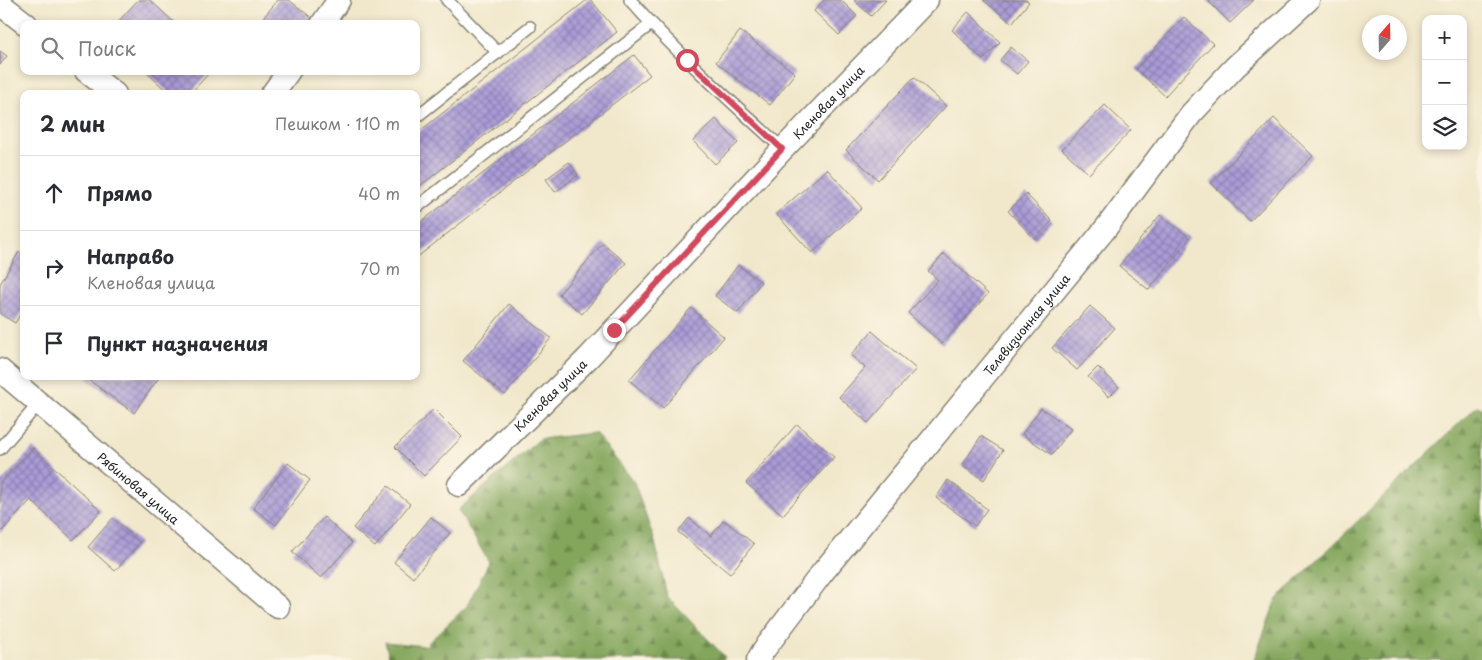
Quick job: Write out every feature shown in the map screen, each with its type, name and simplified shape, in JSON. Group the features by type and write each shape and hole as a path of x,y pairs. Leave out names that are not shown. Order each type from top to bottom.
{"street":[{"path":"325,20 339,0"},
{"name":"Кленовая улица","path":"459,485 588,358 782,149 927,0"},
{"name":"Телевизионная улица","path":"758,660 822,573 1106,228 1192,114 1235,67 1308,0"},
{"path":"0,4 21,20"},
{"path":"91,75 110,90"},
{"path":"275,90 286,75"},
{"name":"Рябиновая улица","path":"0,370 278,607"}],"lane":[{"path":"447,0 498,53"},
{"path":"630,0 651,24 711,84 782,149"},
{"path":"420,205 651,24"},
{"path":"420,114 530,27"},
{"path":"0,449 40,403"}],"green space":[{"path":"1477,406 1482,408 1482,660 1254,660 1276,600"},
{"path":"595,433 634,482 655,542 667,597 725,657 723,660 390,660 385,642 425,646 467,606 489,562 458,510 540,439"}],"building":[{"path":"138,0 150,0 172,20 120,20"},
{"path":"278,0 289,0 313,19 263,20 262,19"},
{"path":"587,0 591,0 617,32 420,186 420,131"},
{"path":"824,0 841,0 857,16 839,35 814,11"},
{"path":"854,0 886,0 871,16"},
{"path":"983,0 1026,0 1029,2 1012,23"},
{"path":"1207,0 1254,0 1230,23"},
{"path":"968,12 1000,42 983,60 952,30"},
{"path":"1184,17 1213,44 1165,96 1136,69"},
{"path":"740,31 795,73 770,105 716,62"},
{"path":"1011,47 1028,61 1017,74 1000,60"},
{"path":"0,51 7,56 0,65"},
{"path":"634,55 650,75 420,255 420,223"},
{"path":"149,75 207,75 194,90 166,90"},
{"path":"914,77 946,106 878,180 846,150"},
{"path":"1105,105 1131,130 1089,174 1062,149"},
{"path":"1274,118 1313,156 1250,221 1211,183"},
{"path":"716,119 738,143 715,164 693,141"},
{"path":"569,162 578,175 555,192 546,179"},
{"path":"827,169 862,208 812,253 776,214"},
{"path":"1026,194 1052,221 1035,239 1008,211"},
{"path":"1160,215 1190,238 1149,290 1119,266"},
{"path":"603,243 626,263 582,314 559,294"},
{"path":"20,253 20,315 15,323 0,314 0,284"},
{"path":"944,254 988,294 942,344 908,313 938,280 928,271"},
{"path":"738,265 761,282 738,313 715,296"},
{"path":"509,304 551,338 505,395 463,361"},
{"path":"1090,306 1115,328 1077,370 1052,348"},
{"path":"691,308 724,337 663,408 629,380"},
{"path":"872,331 916,369 868,423 839,397 865,368 851,355"},
{"path":"1098,367 1119,387 1109,397 1088,377"},
{"path":"89,380 157,380 134,413"},
{"path":"1041,408 1071,429 1052,455 1022,434"},
{"path":"434,409 462,437 424,476 395,447"},
{"path":"797,424 834,457 783,515 746,483"},
{"path":"981,436 1003,450 984,480 962,466"},
{"path":"33,448 101,511 73,540 31,500 0,533 0,483"},
{"path":"288,463 310,480 276,525 253,508"},
{"path":"948,480 987,509 975,526 936,498"},
{"path":"388,486 410,504 375,547 353,528"},
{"path":"324,517 352,543 321,578 292,552"},
{"path":"431,517 450,533 413,578 394,562"},
{"path":"113,518 140,543 115,571 88,547"},
{"path":"689,518 711,536 724,520 754,544 730,574 678,532"}],"route":[{"path":"614,330 782,149 687,60"}]}
